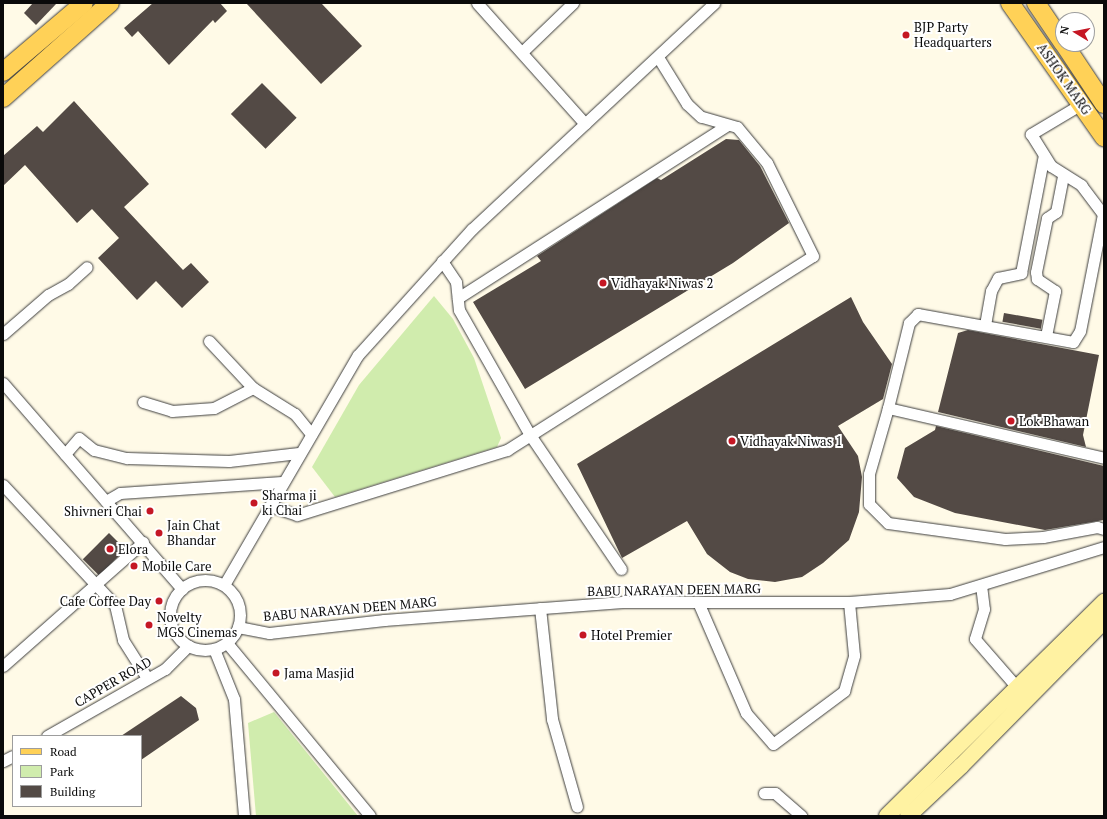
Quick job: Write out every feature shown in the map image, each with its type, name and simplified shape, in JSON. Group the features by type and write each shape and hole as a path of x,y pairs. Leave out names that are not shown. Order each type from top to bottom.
{"main road":[{"path":"3,72 84,3"},
{"path":"5,92 110,3"},
{"name":"ASHOK MARG","path":"1010,3 1095,101"},
{"name":"ASHOK MARG","path":"1036,3 1055,32"},
{"name":"ASHOK MARG","path":"1067,52 1095,101 1104,137"}],"street":[{"path":"477,3 585,124"},
{"path":"522,52 573,3"},
{"path":"224,585 270,506 282,482 358,355 472,228 658,57 714,3"},
{"path":"270,506 297,515 507,450 813,256 767,163 737,127 701,116 687,104 658,57"},
{"path":"1095,101 1030,134 1051,166 1081,185 1104,214 1080,331 1073,342 918,314 909,322 888,408 869,474 869,504 888,523 1006,539 1043,538 1097,527 1104,529"},
{"path":"458,298 727,125"},
{"path":"985,325 991,291 998,278 1021,273 1044,155"},
{"path":"1046,336 1055,291 1036,279 1036,272 1047,218 1056,212 1063,175"},
{"path":"442,261 456,282 459,310 530,435 621,569"},
{"path":"3,334 48,295 68,284 87,266"},
{"path":"209,341 253,388 295,414 311,434"},
{"path":"3,383 143,542 182,589"},
{"path":"143,402 172,411 214,408 253,388"},
{"path":"888,408 1104,458"},
{"path":"66,454 79,438 94,450 126,458 228,461 299,453"},
{"path":"106,501 120,493 282,482"},
{"path":"3,485 115,605 123,640 147,678"},
{"path":"3,666 143,542"},
{"name":"BABU NARAYAN DEEN MARG","path":"238,627 269,633 384,620 622,602 849,602 950,594 1104,547"},
{"path":"211,580 224,585 239,604 240,615 238,627 227,643 214,649 199,650 188,646 178,637 171,624 171,609 182,589 198,581 211,580"},
{"path":"981,585 984,609 974,639 1023,694"},
{"path":"698,602 746,713 773,744 844,691 854,655 849,602"},
{"path":"1023,694 1104,602"},
{"path":"540,608 552,719 577,807"},
{"path":"887,816 930,785 1023,694 1104,621"},
{"path":"227,643 370,816"},
{"name":"CAPPER ROAD","path":"49,735 165,669 188,646"},
{"path":"214,649 234,699 244,816"},
{"path":"3,761 12,756"},
{"path":"908,816 930,785"},
{"path":"764,793 775,793 801,816"}],"green space":[{"path":"434,296 453,319 474,358 501,438 497,447 335,497 312,467 359,385"},
{"path":"274,712 358,816 256,816 248,723"}],"building":[{"path":"33,3 57,3 36,25 24,13"},
{"path":"153,3 220,3 227,11 215,23 213,20 169,65 138,31 132,37 124,28"},
{"path":"246,3 321,3 362,46 321,84"},
{"path":"262,83 297,118 266,149 231,114"},
{"path":"74,101 149,184 124,207 183,270 191,263 209,282 182,308 156,281 137,300 98,258 119,238 92,209 77,223 25,165 3,186 3,156 37,126 43,132"},
{"name":"Vidhayak Niwas 2","path":"726,139 739,140 760,166 789,223 733,263 525,389 473,302 541,261 537,256 657,178 661,180"},
{"name":"Vidhayak Niwas 1","path":"851,297 863,322 892,364 883,399 838,426 858,456 862,477 859,512 849,540 823,563 802,577 775,582 748,579 730,572 707,554 687,521 622,558 577,464"},
{"path":"1004,313 1042,320 1041,329 1002,322"},
{"path":"968,330 1099,355 1083,435 1086,447 938,412 958,333"},
{"path":"936,426 1104,466 1104,520 1045,530 955,513 914,497 897,478 905,448 935,430"},
{"path":"109,533 125,549 99,575 83,559"},
{"path":"181,696 196,708 199,720 142,759 142,735 122,735"}],"place":[{"name":"BJP Party Headquarters","path":"906,35"},
{"name":"Vidhayak Niwas 2","path":"603,283"},
{"name":"Lok Bhawan","path":"1011,421"},
{"name":"Vidhayak Niwas 1","path":"732,441"},
{"name":"Sharma ji ki Chai","path":"254,503"},
{"name":"Shivneri Chai","path":"150,511"},
{"name":"Jain Chat Bhandar","path":"159,533"},
{"name":"Elora","path":"110,549"},
{"name":"Mobile Care","path":"134,566"},
{"name":"Cafe Coffee Day","path":"159,601"},
{"name":"Novelty MGS Cinemas","path":"149,625"},
{"name":"Hotel Premier","path":"583,635"},
{"name":"Jama Masjid","path":"276,673"}]}
